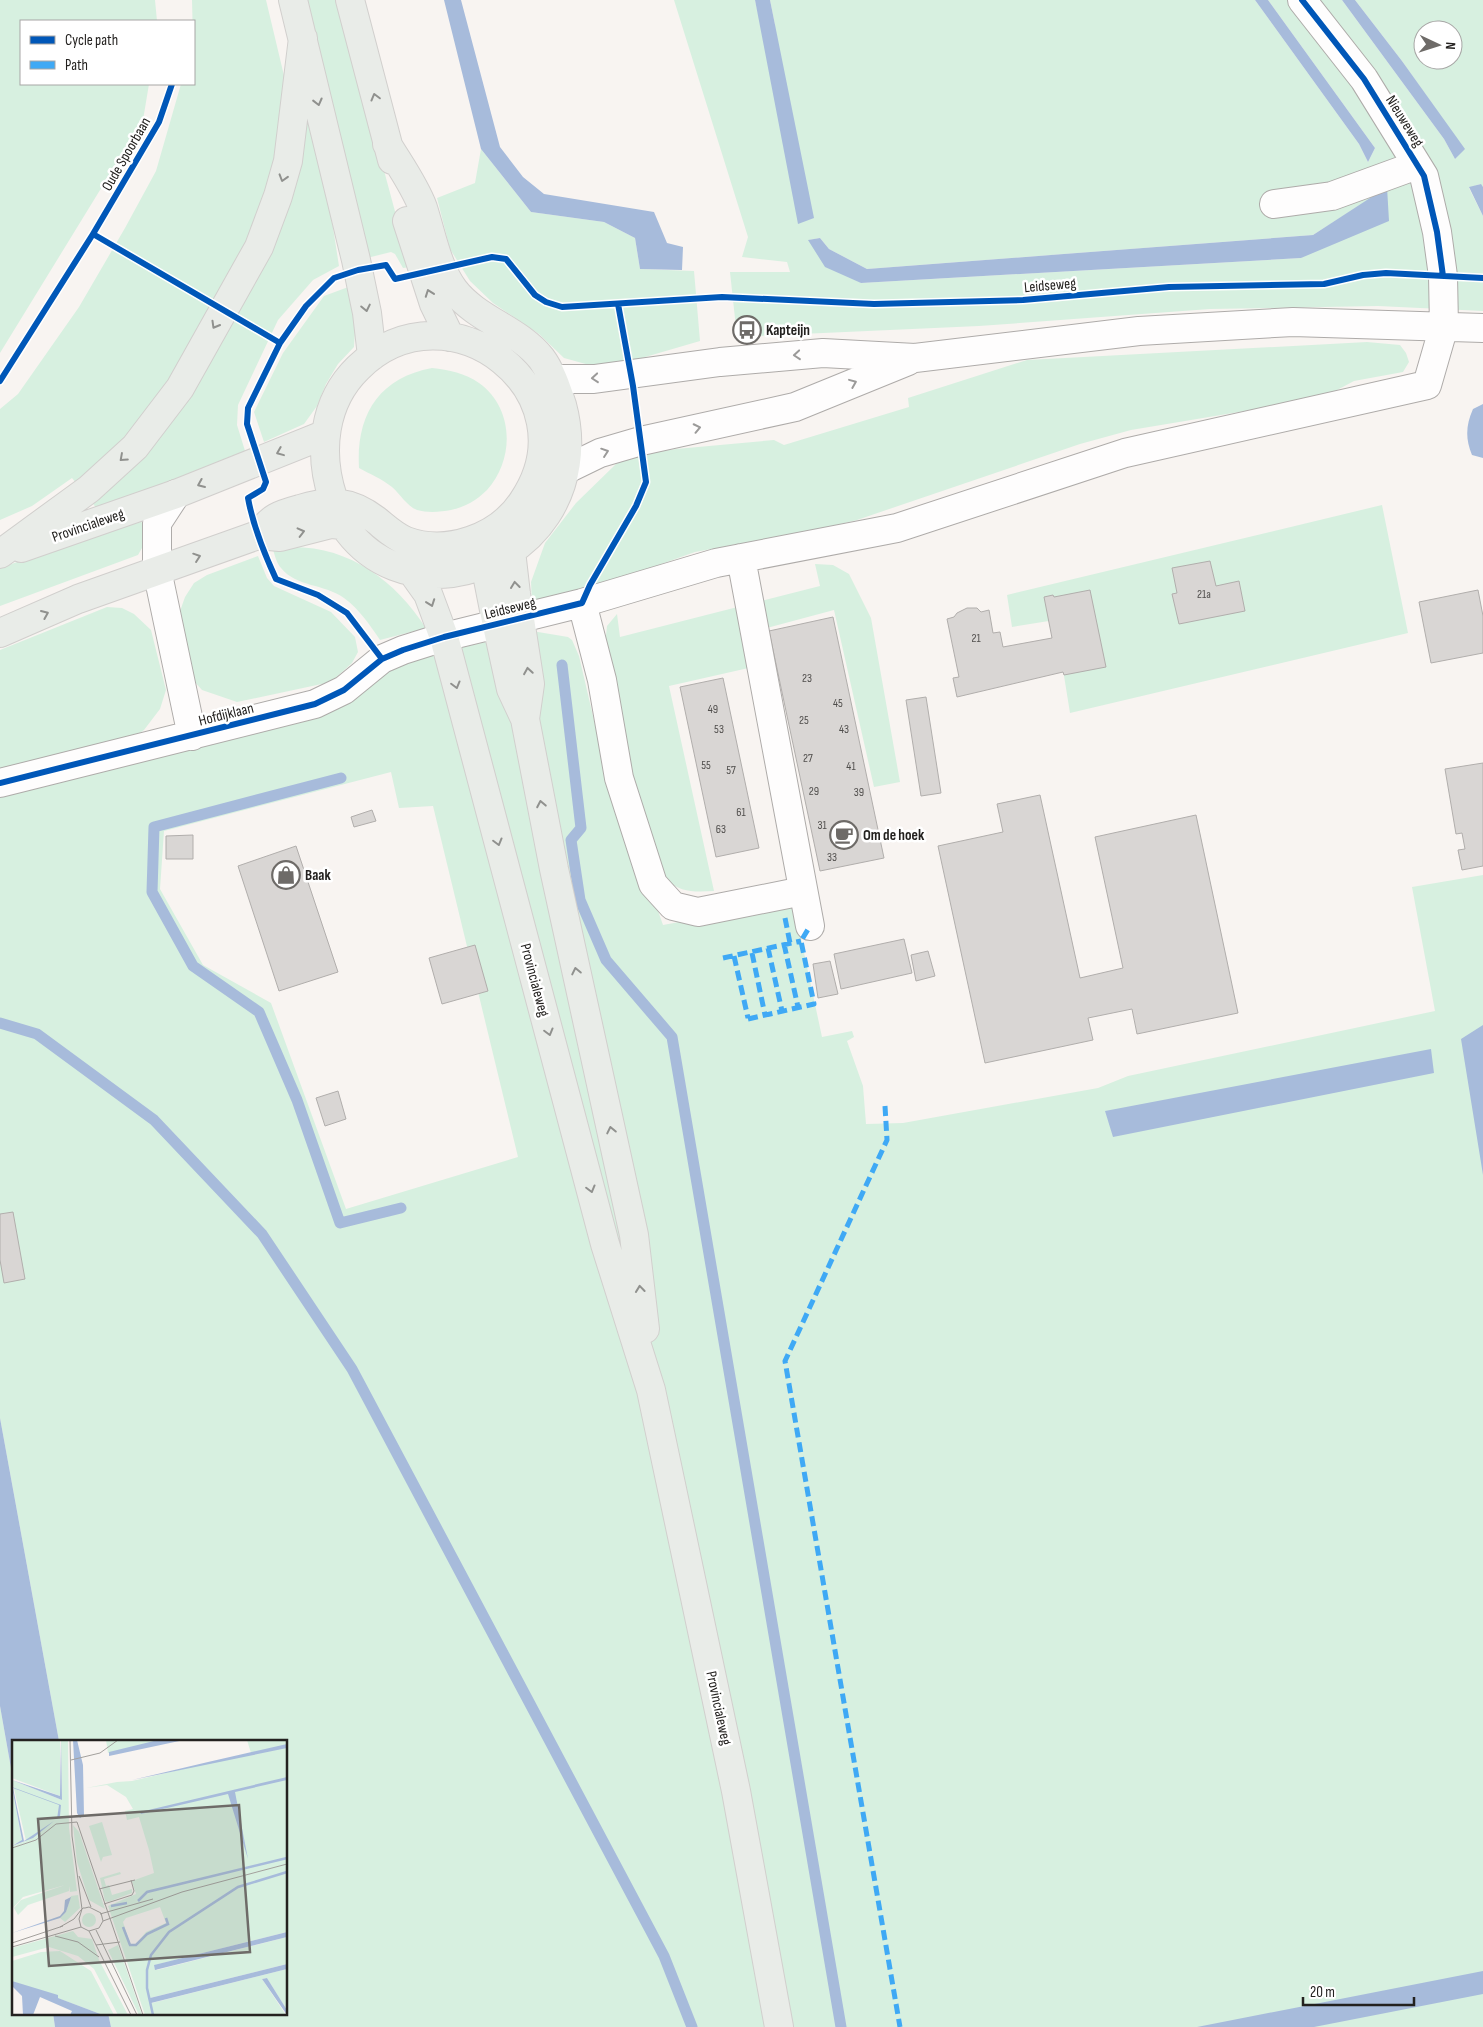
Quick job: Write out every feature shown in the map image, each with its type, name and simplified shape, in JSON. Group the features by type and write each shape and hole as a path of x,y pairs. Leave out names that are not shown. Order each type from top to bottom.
{"main road":[{"path":"293,0 368,313 372,356"},
{"path":"339,513 352,506 373,518 390,533 406,541 427,546 448,546 469,542 487,533 510,517 519,507 533,483 540,464 542,443 539,416 529,390 522,379 502,358 478,344 450,337 436,336 409,339 390,346 361,364 344,384 332,408 326,434 326,475 339,513 357,542 373,556 392,566 413,573 434,574 455,572 485,564 511,551 529,538 543,521 558,492 566,450 565,419 558,393 540,358 526,344 465,302 454,290 442,268 413,207 387,144 350,0"},
{"path":"0,555 88,489 135,447 180,388 258,247 288,161 303,38"},
{"path":"413,207 422,273 450,337"},
{"path":"522,379 551,379"},
{"name":"Provincialeweg","path":"0,555 176,494 326,434"},
{"path":"0,633 78,599 258,535 270,520 321,503 339,513"},
{"name":"Provincialeweg","path":"487,533 485,564 530,684 526,720 554,869 634,1235 651,1390"},
{"name":"Provincialeweg","path":"508,622 511,551"},
{"name":"Provincialeweg","path":"413,573 428,594 444,638 605,1244 651,1390 736,1790 779,2027"}],"street":[{"name":"Nieuweweg","path":"1302,0 1364,79 1424,176 1443,276 1444,326"},
{"path":"1274,204 1332,196 1417,165"},
{"path":"551,379 594,379 720,362 823,353 916,358 1148,331 1293,322 1483,328"},
{"name":"Leidseweg","path":"444,638 582,603 716,563 898,528 1125,453 1427,385 1444,326"},
{"path":"563,471 600,453 649,439 795,407 916,358"},
{"path":"176,494 157,522 157,570 192,736"},
{"path":"741,558 810,926"},
{"path":"582,603 602,680 620,778 653,884 673,906 698,912 803,891"},
{"name":"Hofdijklaan","path":"0,782 315,704 344,690 382,659 403,650 444,638"}],"green space":[{"path":"0,0 155,0 157,20 20,20 20,85 149,85 143,120 0,353"},
{"path":"192,0 266,0 286,84 319,138 339,266 313,280 278,320 238,405 237,425 246,454 98,510 72,478 32,506 0,520 0,409 18,394 79,307 156,171 181,85 195,85 195,20 192,20"},
{"path":"305,0 338,0 410,267 403,268 395,254 391,252 367,258"},
{"path":"674,0 755,0 766,48 775,25 770,0 1255,0 1359,144 1368,162 1375,148 1268,0 1342,0 1444,139 1455,159 1464,149 1402,61 1355,0 1483,0 1483,187 1480,184 1469,188 1483,216 1483,311 1378,306 1210,309 979,326 737,337 730,272 790,272 787,262 742,257 748,237","holes":["1387,188 1301,258 861,283 809,240 820,238 829,249 867,269 1313,235"]},
{"path":"481,149 531,212 604,222 635,238 640,269 694,271 700,341 604,369 564,358 539,334 493,303 470,281 450,249 437,198 475,183"},
{"path":"351,286 356,315 354,347 338,364 326,384 317,406 304,424 264,442 254,412 283,353 324,296"},
{"path":"1367,342 1400,345 1406,353 1409,362 1403,372 1354,381 1322,398 1131,430 1080,444 857,520 820,529 695,552 622,578 532,605 531,582 545,543 576,503 616,464 633,456 676,449 774,440 784,445 909,407 908,398 1027,360"},
{"path":"432,368 457,372 479,383 491,394 499,406 507,434 502,464 496,478 487,490 466,505 451,510 434,512 413,508 388,484 359,468 359,449 362,432 374,402 384,390 397,381 413,373"},
{"path":"1382,505 1408,633 1070,713 1055,620 1012,627 1007,595"},
{"path":"140,519 142,523 142,548 138,555 0,606 0,568"},
{"path":"288,547 310,548 331,552 350,559 368,569 400,595 426,628 380,640 359,612 344,598 336,593 294,579 281,568 273,550"},
{"path":"258,556 267,578 274,586 331,612 355,637 358,652 352,663 331,682 237,702 202,690 193,680 179,614 185,597 194,583 207,575"},
{"path":"815,564 833,565 849,574 871,618 900,782 874,787 834,610 763,629 771,663 669,686 714,891 694,891 677,887 666,879 633,785 605,645 607,626 617,614 620,637 820,586"},
{"path":"107,607 122,608 134,614 151,630 166,690 160,709 144,730 134,737 0,770 0,650"},
{"path":"532,631 568,637 572,640 579,656 617,819 625,817 663,925 793,901 822,1037 852,1031 854,1037 847,1041 863,1086 866,1124 903,1123 1098,1088 1128,1076 1435,1011 1412,887 1483,875 1483,2027 111,2027 108,2014 288,2014 288,1740 59,1740 0,1418 0,795 303,722 389,670 397,663","holes":["391,772 399,808 433,806 518,1157 346,1209 271,1003 203,965 160,889 164,831"]},
{"path":"0,1706 12,1774 12,2014 53,2014 55,2027 0,2027"}],"water":[{"path":"444,0 461,0 500,147 523,177 544,194 654,212 667,243 683,247 682,270 640,269 635,238 604,222 531,212 481,149"},
{"path":"755,0 770,0 814,218 798,224"},
{"path":"1255,0 1268,0 1375,148 1368,162 1359,144"},
{"path":"1342,0 1355,0 1402,61 1465,149 1455,159 1444,139"},
{"path":"1481,184 1483,187 1483,216 1469,187"},
{"path":"1387,187 1389,221 1301,258 861,283 825,267 808,240 820,238 829,249 867,269 1313,235"},
{"path":"1483,404 1483,458 1472,455 1467,432 1473,409"},
{"path":"1483,1025 1483,1175 1461,1039"},
{"path":"1431,1049 1434,1073 1113,1137 1105,1111"},
{"path":"0,1418 59,1740 12,1740 12,1774 0,1706"},
{"path":"1483,1971 1483,1994 1314,2027 1197,2027"},
{"path":"53,2014 108,2014 111,2027 55,2027"}],"building":[{"path":"1210,561 1216,586 1239,581 1245,611 1179,624 1172,594 1177,593 1172,568"},
{"path":"1090,590 1106,667 1064,675 1063,672 957,697 953,678 959,677 947,619 954,617 957,613 967,608 977,608 981,612 989,610 993,633 1000,632 1003,647 1052,638 1044,597 1053,595 1054,597"},
{"path":"1478,590 1483,616 1483,653 1431,663 1419,602"},
{"path":"833,617 884,858 820,871 769,631"},
{"path":"723,678 759,848 716,857 680,687"},
{"path":"926,697 941,793 921,796 906,700"},
{"path":"1483,763 1483,866 1462,870 1458,850 1465,849 1462,833 1456,834 1445,769"},
{"path":"1040,795 1080,978 1123,968 1095,837 1196,815 1238,1013 1137,1034 1132,1009 1088,1018 1093,1040 985,1063 938,846 1003,832 997,804"},
{"path":"372,810 376,821 354,827 351,817"},
{"path":"193,835 193,859 166,859 166,836"},
{"path":"296,846 338,972 279,991 238,866"},
{"path":"904,939 912,973 841,989 834,954"},
{"path":"475,945 488,991 442,1004 429,958"},
{"path":"928,951 935,976 916,981 911,955"},
{"path":"830,961 838,994 818,998 813,964"},
{"path":"338,1091 346,1119 325,1126 316,1098"},
{"path":"13,1212 25,1279 4,1283 0,1260 0,1214"}],"waterway":[{"path":"562,665 581,828 571,840 580,900 606,960 672,1037 841,2027"},
{"path":"341,778 154,827 152,892 193,966 259,1012 297,1100 340,1223 401,1208"},
{"path":"0,1023 37,1034 154,1120 262,1234 352,1369 664,1956 692,2027"}],"marked path":[{"path":"785,918 790,943"},
{"path":"748,1019 814,1004 801,941 810,926"},
{"path":"723,958 801,941"},
{"path":"784,944 798,1007"},
{"path":"768,948 782,1011"},
{"path":"752,953 765,1015"},
{"path":"734,956 748,1018"},
{"path":"885,1106 887,1140 785,1361 900,2027"}],"cycle path":[{"path":"1302,0 1364,79 1424,176 1437,232 1443,276"},
{"name":"Oude Spoorbaan","path":"0,381 93,234 159,122 172,85"},
{"path":"93,234 280,343"},
{"path":"382,659 347,613 318,595 276,579 259,539 248,498 263,489 266,482 247,424 248,408 280,343 306,306 334,278 358,270 386,265 395,279 492,257 506,259 535,295 546,302 562,307 722,297 874,304 1023,300 1169,287 1324,284 1363,275 1386,273 1483,278"},
{"path":"0,783 315,704 344,690 382,659 403,650 444,637 582,603 590,585 636,506 646,482 633,386 618,304"}],"place":[{"name":"Kapteijn","path":"747,330"},
{"name":"Om de hoek","path":"844,835"},
{"name":"Baak","path":"286,875"}]}
